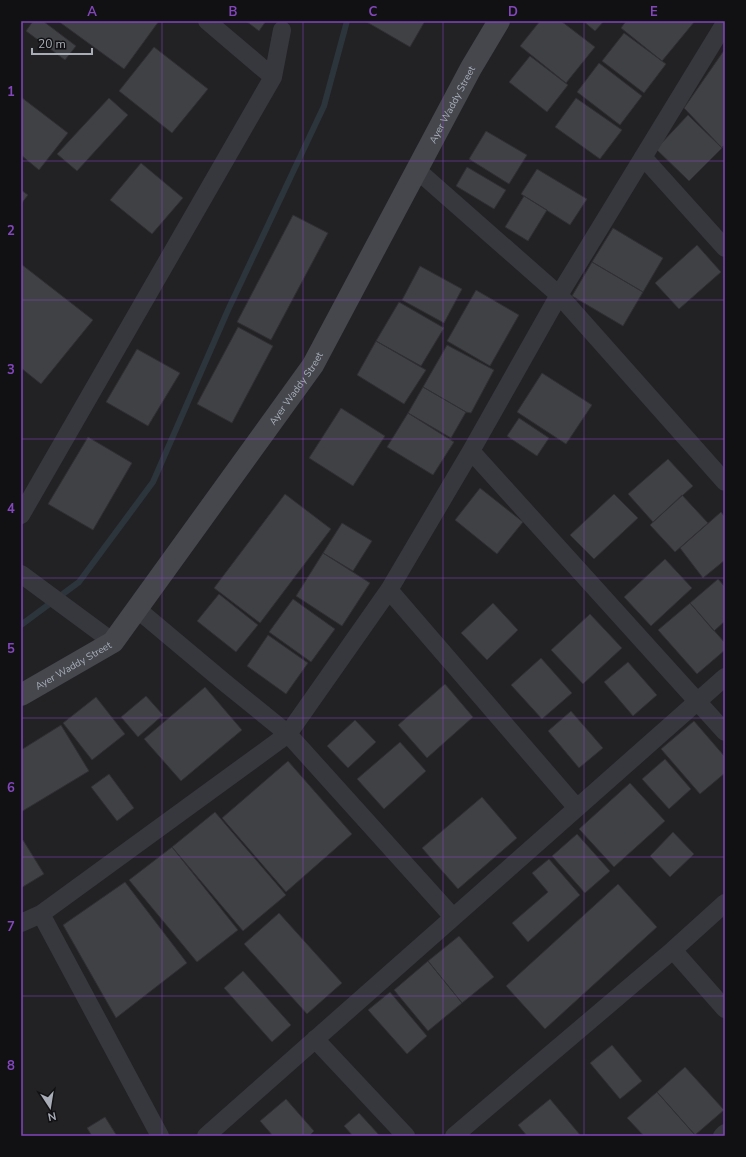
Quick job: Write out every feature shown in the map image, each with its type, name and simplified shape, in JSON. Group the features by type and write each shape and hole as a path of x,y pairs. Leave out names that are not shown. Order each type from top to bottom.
{"street":[{"path":"207,21 273,77"},
{"name":"Ayer Waddy Street","path":"21,695 113,642 313,366 471,68 499,21"},
{"path":"21,923 41,914 288,734 389,590 471,451 559,295 725,23"},
{"path":"21,515 273,77 282,30"},
{"path":"643,158 725,248"},
{"path":"417,170 559,295 725,482"},
{"path":"471,451 725,732"},
{"path":"21,574 113,642"},
{"path":"389,590 577,808"},
{"path":"137,609 288,734 453,917"},
{"path":"206,1136 725,677"},
{"path":"454,1136 673,950 725,903"},
{"path":"41,914 160,1136"},
{"path":"673,950 725,1009"},
{"path":"315,1039 406,1136"}],"shaded area":[{"path":"21,21 725,21 725,1136 21,1136"}],"building":[{"path":"33,21 43,21 76,46 65,60 26,31"},
{"path":"58,21 159,21 124,69"},
{"path":"246,21 266,21 259,31"},
{"path":"365,21 425,21 410,47"},
{"path":"540,21 561,21 595,47 566,83 520,46"},
{"path":"583,21 604,21 595,31"},
{"path":"626,21 695,21 662,61 621,28"},
{"path":"624,33 666,64 644,93 602,61"},
{"path":"154,47 208,89 172,133 119,91"},
{"path":"725,49 725,143 722,148 684,108"},
{"path":"530,56 568,85 547,112 509,82"},
{"path":"599,63 642,96 620,125 577,92"},
{"path":"21,97 68,133 39,170 21,155"},
{"path":"109,98 128,115 77,171 57,154"},
{"path":"576,98 622,130 600,159 555,127"},
{"path":"688,115 722,148 689,181 656,149"},
{"path":"486,131 527,155 509,184 469,159"},
{"path":"141,163 183,198 152,234 110,200"},
{"path":"467,167 506,190 494,209 456,186"},
{"path":"537,169 587,199 570,225 521,194"},
{"path":"21,190 28,195 21,204"},
{"path":"524,196 547,210 528,241 505,227"},
{"path":"293,215 328,233 271,340 237,322"},
{"path":"613,228 663,258 643,292 592,262"},
{"path":"697,245 721,272 679,309 655,283"},
{"path":"592,262 643,292 623,326 572,296"},
{"path":"21,264 93,320 41,384 21,368"},
{"path":"420,266 462,289 444,323 402,300"},
{"path":"476,290 519,315 490,366 447,341"},
{"path":"399,302 444,328 421,366 376,341"},
{"path":"238,327 273,346 232,423 197,404"},
{"path":"376,341 426,370 404,404 357,375"},
{"path":"447,345 494,370 471,413 466,412 423,387"},
{"path":"137,349 180,373 148,426 106,402"},
{"path":"542,373 592,405 566,444 517,412"},
{"path":"423,387 466,412 451,438 408,413"},
{"path":"341,408 385,436 353,486 309,458"},
{"path":"408,413 454,442 433,475 387,447"},
{"path":"519,418 549,438 537,456 507,436"},
{"path":"88,437 132,463 93,530 48,504"},
{"path":"668,459 693,486 653,522 628,494"},
{"path":"480,488 523,522 497,554 455,520"},
{"path":"285,494 331,529 260,623 214,588"},
{"path":"614,494 638,518 594,559 570,535"},
{"path":"682,495 708,523 675,552 650,525"},
{"path":"721,512 725,517 725,560 703,578 680,548"},
{"path":"342,523 372,541 353,571 323,553"},
{"path":"323,553 370,583 342,626 296,596"},
{"path":"665,559 692,588 651,626 624,597"},
{"path":"718,579 725,587 725,621 714,631 690,603"},
{"path":"219,594 258,625 236,652 197,621"},
{"path":"293,599 335,629 311,662 269,632"},
{"path":"493,603 518,630 487,660 461,633"},
{"path":"690,603 725,643 725,650 697,674 658,630"},
{"path":"590,614 622,648 583,684 551,650"},
{"path":"268,635 308,663 286,694 247,666"},
{"path":"541,658 572,693 542,719 511,685"},
{"path":"628,662 657,695 633,716 604,682"},
{"path":"445,684 473,717 427,758 398,725"},
{"path":"205,687 242,730 181,781 144,739"},
{"path":"146,696 163,715 138,737 121,717"},
{"path":"96,697 125,734 92,760 63,723"},
{"path":"571,711 603,748 579,768 548,731"},
{"path":"355,720 376,742 348,768 327,746"},
{"path":"694,721 725,757 725,773 700,794 661,749"},
{"path":"61,725 89,771 21,812 21,750"},
{"path":"400,742 426,771 384,809 357,779"},
{"path":"665,759 691,789 669,809 642,779"},
{"path":"288,761 352,834 286,892 222,818"},
{"path":"109,774 134,808 117,821 91,787"},
{"path":"630,783 665,821 614,867 579,829"},
{"path":"482,797 517,838 458,889 422,848"},
{"path":"215,812 286,895 243,931 172,847"},
{"path":"673,832 694,854 670,877 650,856"},
{"path":"577,834 610,871 585,893 552,856"},
{"path":"23,840 44,874 21,888 21,842"},
{"path":"172,847 238,930 197,962 129,880"},
{"path":"549,859 580,895 528,942 512,923 548,892 532,873"},
{"path":"125,882 187,963 116,1018 63,925"},
{"path":"618,884 657,927 545,1029 506,986"},
{"path":"279,913 342,983 307,1014 244,944"},
{"path":"459,936 494,977 462,1003 428,961"},
{"path":"428,961 462,1003 428,1031 394,990"},
{"path":"243,971 291,1025 272,1042 224,988"},
{"path":"390,992 427,1036 407,1054 368,1010"},
{"path":"612,1045 642,1081 620,1099 590,1063"},
{"path":"685,1067 724,1110 695,1135 657,1092"},
{"path":"657,1092 695,1135 694,1136 644,1136 627,1118"},
{"path":"286,1099 314,1131 309,1136 273,1136 260,1121"},
{"path":"550,1099 581,1136 527,1136 518,1125"},
{"path":"359,1113 380,1136 353,1136 344,1126"},
{"path":"105,1117 117,1136 92,1136 87,1128"}],"waterway":[{"path":"21,625 79,582 153,482 228,310 324,106 347,21"}]}
